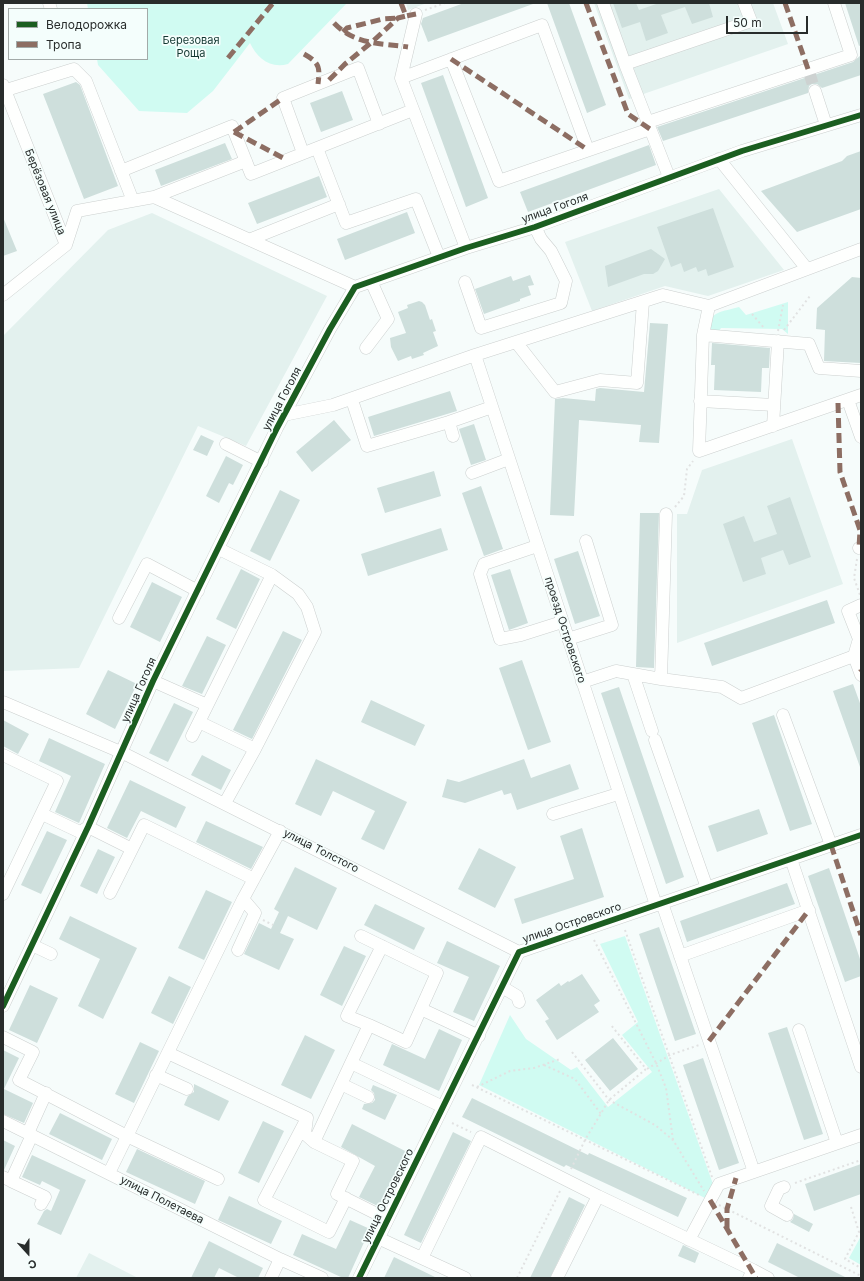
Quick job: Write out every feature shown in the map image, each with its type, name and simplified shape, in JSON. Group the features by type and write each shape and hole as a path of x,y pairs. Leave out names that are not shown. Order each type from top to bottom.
{"street":[{"path":"603,3 669,177"},
{"path":"625,64 751,21 744,3"},
{"path":"452,59 499,181 588,150 649,126 851,55 834,3"},
{"path":"416,14 401,78 466,248"},
{"path":"401,78 542,25 588,150"},
{"path":"4,89 72,64 86,81 132,201"},
{"path":"303,153 283,98 358,68 379,124"},
{"name":"Берёзовая улица","path":"3,295 66,245 4,89"},
{"path":"815,91 826,125"},
{"path":"121,171 232,126 251,174 413,110"},
{"name":"улица Гоголя","path":"3,1006 88,827 153,681 284,415 330,329 355,287 439,257 534,227 719,159 861,115"},
{"path":"317,148 346,223 416,199 439,257"},
{"path":"719,159 807,269"},
{"path":"66,245 77,211 154,197 246,161"},
{"path":"154,197 251,239 355,287"},
{"path":"251,239 339,204"},
{"path":"465,282 481,328 561,303 566,281 551,251 541,240 534,227"},
{"path":"861,249 709,306 703,335 699,451 861,395"},
{"path":"366,348 388,319 371,281"},
{"name":"улица Гоголя","path":"284,415 352,400 475,354 663,295 709,306"},
{"path":"516,342 555,392 600,380 637,383 643,302"},
{"path":"703,335 809,344 819,368 861,371"},
{"path":"772,426 776,341"},
{"name":"проезд Островского","path":"475,354 618,794 680,956 754,1172"},
{"path":"352,400 367,446 449,422 492,407"},
{"path":"848,400 861,437"},
{"path":"700,401 774,405"},
{"path":"449,422 453,436"},
{"path":"226,444 262,462"},
{"path":"472,473 509,459"},
{"path":"661,679 666,514"},
{"path":"568,639 612,625 586,541"},
{"path":"537,546 484,564 480,574 500,639 521,635 562,622"},
{"path":"219,549 272,575 298,594 307,607 315,632 255,749 224,803"},
{"path":"119,618 147,564 198,591"},
{"path":"192,736 272,575"},
{"path":"861,606 848,611 859,639 854,656 861,675"},
{"path":"582,682 616,671 722,687 740,698 854,656"},
{"path":"633,674 707,888"},
{"path":"153,681 207,705"},
{"name":"улица Толстого","path":"3,702 122,753 519,952"},
{"path":"784,715 830,845"},
{"path":"199,722 255,749"},
{"path":"3,755 57,781 3,894"},
{"path":"553,814 618,794"},
{"path":"42,814 80,832 88,827 132,849"},
{"path":"110,893 144,825 254,879"},
{"path":"109,1173 168,1053 225,929 280,831"},
{"name":"улица Островского","path":"359,1278 519,952 861,835"},
{"path":"791,859 861,1067"},
{"path":"238,950 255,912 243,899"},
{"path":"680,956 809,910"},
{"path":"361,936 382,946 437,973 406,1042 347,1016 382,946"},
{"path":"32,944 51,954"},
{"path":"502,987 517,996 519,1002"},
{"path":"421,1009 479,1036"},
{"path":"314,1142 369,1025"},
{"path":"799,1030 837,1143"},
{"path":"3,1037 33,1052 19,1080 127,1136 218,1179"},
{"path":"168,1053 307,1118"},
{"path":"351,1063 443,1107"},
{"path":"156,1075 187,1089"},
{"path":"341,1084 368,1097"},
{"path":"41,1204 45,1196 7,1179 30,1134 46,1093"},
{"path":"307,1118 305,1134 314,1142 353,1161 337,1194 387,1219"},
{"path":"307,1118 264,1200 329,1232 346,1198"},
{"name":"улица Полетаева","path":"3,1121 280,1259 322,1278"},
{"path":"689,1240 719,1184 861,1134"},
{"path":"422,1258 481,1137 565,1180 689,1240 751,1274 768,1278"},
{"path":"784,1187 779,1189 771,1206 787,1215"},
{"path":"557,1278 598,1196"},
{"path":"378,1238 465,1278"},
{"path":"271,1278 280,1259"}],"path":[{"path":"416,14 445,3"},
{"path":"776,341 810,296"},
{"path":"776,341 783,304"},
{"path":"752,314 776,341"},
{"path":"666,514 674,508 684,496 687,469 699,451"},
{"path":"860,548 854,578 861,597"},
{"path":"625,930 712,1175 711,1182"},
{"path":"594,940 656,1063 666,1088 673,1140"},
{"path":"611,1025 646,1069"},
{"path":"517,1278 584,1140 609,1100 646,1069 656,1063 670,1055 709,1041"},
{"path":"572,1052 609,1100 655,1125 673,1140 710,1200"},
{"path":"478,1087 510,1071 543,1065 560,1059"},
{"path":"543,1065 575,1080 601,1114"},
{"path":"472,1085 710,1200 861,1276"},
{"path":"452,1123 481,1137"},
{"path":"784,1187 861,1160"},
{"path":"851,1207 859,1232 845,1259 861,1268"}],"shaded area":[{"path":"406,3 427,3 408,10"},
{"path":"594,3 773,3 788,44 629,99"},
{"path":"719,189 784,270 708,296 665,286 592,311 565,242"},
{"path":"152,213 327,296 246,446 198,426 79,668 3,671 3,336 108,230"},
{"path":"792,439 843,584 677,643 677,514 687,514 702,470"},
{"path":"89,1253 138,1278 76,1278"}],"green space":[{"name":"Березовая Роща","path":"87,3 347,3 288,64 270,64 260,58 250,43 213,91 187,113 139,111 98,65 97,60 148,60 148,8 88,8"},
{"path":"788,302 788,334 782,329 721,328 717,334 709,330 711,319 714,315 722,311 739,307 746,315"},
{"path":"625,936 714,1187 705,1198 479,1085 510,1015 526,1039 571,1070 577,1067 608,1107 652,1072 622,1035 638,1022 600,944"},
{"path":"861,1236 861,1265 849,1258"}],"building":[{"path":"464,3 533,4 428,42 421,24 423,18"},
{"path":"547,3 569,3 606,105 587,113"},
{"path":"613,3 636,3 639,10 659,3 709,3 713,17 692,24 685,7 661,15 668,33 646,41 640,22 622,28"},
{"path":"845,3 861,3 861,45 859,46"},
{"path":"861,55 861,75 822,88 817,84 812,84 809,86 808,93 663,141 657,127 853,62"},
{"path":"443,75 488,198 466,207 421,83"},
{"path":"76,82 80,85 118,186 84,199 43,94"},
{"path":"342,91 353,120 321,132 310,103"},
{"path":"225,143 232,159 161,186 155,170"},
{"path":"649,145 656,165 528,212 520,192"},
{"path":"861,151 861,209 797,232 761,191 842,161 847,156"},
{"path":"319,176 327,197 257,224 248,203"},
{"path":"713,208 734,267 708,276 706,269 698,272 696,267 684,272 681,263 671,267 657,227"},
{"path":"407,212 415,233 345,260 337,239"},
{"path":"3,217 17,251 3,256"},
{"path":"651,249 665,259 658,271 653,274 644,274 608,287 605,266"},
{"path":"530,275 534,285 528,286 531,295 520,299 520,301 484,314 475,289 511,276 513,281"},
{"path":"852,277 861,278 861,363 824,361 825,330 816,329 817,308"},
{"path":"419,301 425,305 430,320 432,319 436,331 433,332 438,346 423,353 424,355 412,359 411,356 398,361 391,347 390,338 406,333 398,312 408,308 407,305"},
{"path":"650,323 668,324 659,443 639,442 641,425 579,420 574,516 550,515 555,399 563,398 595,401 596,389 600,388 644,392"},
{"path":"712,343 770,348 769,368 762,368 761,392 714,390 715,365 711,365"},
{"path":"450,391 457,411 374,436 368,417"},
{"path":"334,420 351,440 312,472 296,452"},
{"path":"474,424 486,460 471,465 459,429"},
{"path":"201,435 214,441 207,456 193,450"},
{"path":"226,456 243,465 233,485 229,483 219,503 206,496"},
{"path":"434,471 441,496 385,513 377,488"},
{"path":"481,486 503,549 484,556 462,493"},
{"path":"280,490 300,500 270,561 250,551"},
{"path":"790,497 811,557 789,565 783,550 761,558 766,574 743,582 723,524 744,516 754,542 777,534 767,506"},
{"path":"640,513 659,513 654,668 636,667"},
{"path":"441,528 448,550 368,576 361,554"},
{"path":"578,551 600,616 575,624 554,559"},
{"path":"241,569 260,579 236,629 216,619"},
{"path":"510,569 528,623 509,630 491,575"},
{"path":"152,582 182,597 160,642 130,627"},
{"path":"827,600 835,623 712,666 704,643"},
{"path":"283,631 302,640 252,739 233,730"},
{"path":"207,636 226,645 202,694 182,686"},
{"path":"522,660 551,742 528,750 499,668"},
{"path":"108,670 137,684 115,729 86,714"},
{"path":"853,684 861,706 860,767 833,691"},
{"path":"619,687 684,877 666,884 601,693"},
{"path":"371,700 425,725 415,746 361,722"},
{"path":"174,703 193,712 168,762 149,753"},
{"path":"774,715 812,824 790,831 752,723"},
{"path":"3,720 29,734 18,754 3,746"},
{"path":"49,738 105,764 79,823 55,812 71,776 39,761"},
{"path":"202,755 231,770 221,790 191,775"},
{"path":"316,759 407,802 384,850 361,839 375,811 333,791 321,816 295,804"},
{"path":"524,759 531,778 570,764 579,789 517,810 511,793 504,795 502,790 465,803 442,797 447,779 459,782"},
{"path":"130,780 186,807 176,828 141,811 127,838 107,828"},
{"path":"759,809 768,834 717,852 708,826"},
{"path":"206,821 263,847 251,869 196,842"},
{"path":"582,828 604,897 522,924 514,899 574,879 560,836"},
{"path":"47,831 67,840 41,894 21,885"},
{"path":"479,848 516,867 495,908 458,889"},
{"path":"98,849 115,857 97,894 80,886"},
{"path":"295,867 337,888 317,930 288,916 280,933 294,939 279,970 244,954 259,923 271,929 279,912 274,909"},
{"path":"829,868 861,962 861,976 845,982 808,876"},
{"path":"787,883 795,904 687,942 680,921"},
{"path":"206,890 232,902 204,960 178,948"},
{"path":"375,904 425,928 414,950 364,925"},
{"path":"70,916 137,948 103,1019 78,1006 100,959 59,939"},
{"path":"659,927 696,1034 675,1041 639,934"},
{"path":"447,941 500,966 474,1021 453,1012 469,977 437,963"},
{"path":"344,946 366,956 342,1006 320,995"},
{"path":"582,974 600,1001 594,1005 599,1012 557,1040 545,1021 549,1019 536,1000 559,983 561,986"},
{"path":"169,976 191,987 173,1024 151,1013"},
{"path":"30,985 58,998 37,1043 9,1030"},
{"path":"787,1027 823,1134 804,1140 768,1033"},
{"path":"439,1029 462,1040 439,1091 383,1065 392,1044 425,1059"},
{"path":"305,1035 335,1050 311,1099 281,1085"},
{"path":"613,1038 638,1069 610,1091 585,1060"},
{"path":"140,1042 159,1051 134,1103 115,1094"},
{"path":"3,1050 19,1058 4,1089 33,1103 24,1123 3,1114"},
{"path":"703,1058 739,1163 719,1170 683,1065"},
{"path":"194,1084 229,1101 219,1121 184,1105 188,1096 194,1092"},
{"path":"373,1085 397,1095 385,1120 362,1109 364,1104 372,1103 375,1100 374,1093 371,1090"},
{"path":"472,1098 588,1155 589,1153 687,1198 678,1217 566,1165 564,1167 462,1117"},
{"path":"60,1113 112,1139 102,1160 49,1134"},
{"path":"263,1121 284,1131 259,1183 238,1173"},
{"path":"352,1124 411,1154 384,1209 359,1197 375,1166 341,1147"},
{"path":"453,1132 471,1141 421,1243 404,1235"},
{"path":"3,1140 15,1146 4,1170 3,1170"},
{"path":"137,1149 205,1181 195,1204 126,1172"},
{"path":"32,1155 86,1180 61,1235 37,1224 44,1211 47,1209 51,1211 60,1190 42,1181 40,1185 22,1177"},
{"path":"861,1164 861,1194 814,1211 805,1184"},
{"path":"229,1196 282,1221 271,1244 218,1220"},
{"path":"569,1197 585,1205 550,1278 530,1278"},
{"path":"794,1214 813,1224 809,1232 790,1222 793,1219"},
{"path":"350,1220 370,1229 348,1278 343,1278 293,1255 302,1234 336,1249"},
{"path":"209,1241 263,1268 258,1278 239,1278 219,1268 214,1278 191,1278"},
{"path":"777,1243 847,1278 800,1278 768,1262"},
{"path":"683,1245 699,1253 695,1263 678,1256"},
{"path":"394,1257 437,1278 384,1278"}],"tunnel":[{"path":"809,72 815,91"}],"marked path":[{"path":"228,58 273,3"},
{"path":"401,3 406,16 416,14"},
{"path":"586,3 628,114 650,129"},
{"path":"785,3 808,69"},
{"path":"329,80 345,64 398,18 406,16"},
{"path":"343,32 347,28 383,19 398,18"},
{"path":"334,23 350,35 368,42 408,47"},
{"path":"304,54 313,60 318,66 318,84"},
{"path":"451,59 588,150"},
{"path":"234,132 283,98"},
{"path":"234,132 287,160"},
{"path":"838,403 840,472 860,530 859,548"},
{"path":"831,845 861,935"},
{"path":"709,1041 809,910"},
{"path":"727,1228 727,1209 736,1178"},
{"path":"710,1200 756,1278"}],"cycle path":[{"path":"3,1006 88,827 153,681 277,428 330,329 355,287 466,248 535,227 742,151 861,115"},
{"path":"359,1278 519,952 861,835"}]}
